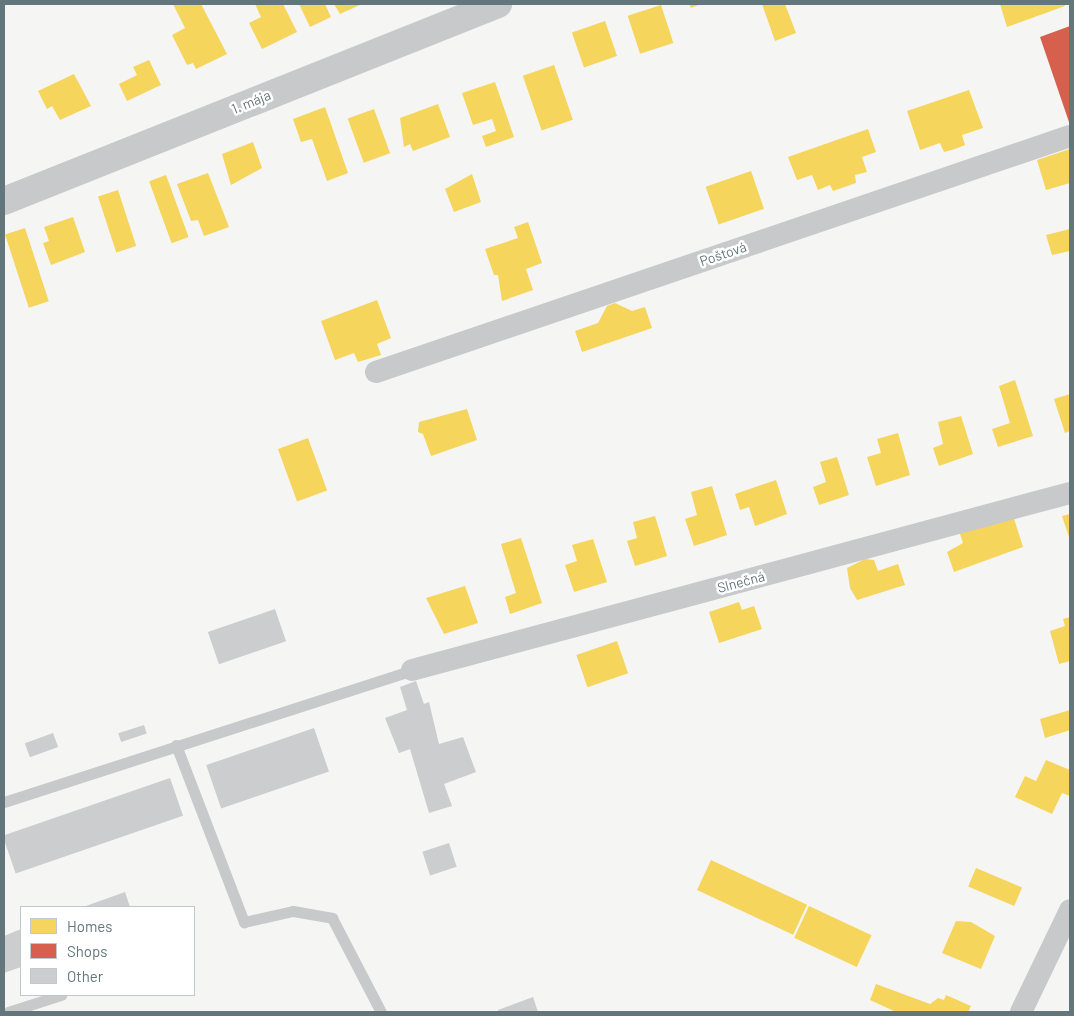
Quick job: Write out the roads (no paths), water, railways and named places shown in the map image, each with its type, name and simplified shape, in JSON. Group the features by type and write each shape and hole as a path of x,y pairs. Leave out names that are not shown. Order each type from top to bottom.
{"street":[{"name":"1. mája","path":"4,201 498,4"},
{"name":"Poštová","path":"376,372 1070,136"},
{"name":"Slnečná","path":"412,670 1070,493"},
{"path":"1021,1012 1070,910"}],"lane":[{"path":"4,802 412,670"},
{"path":"176,745 244,922 293,910 332,918 381,1012"},
{"path":"8,1012 58,996"}]}
